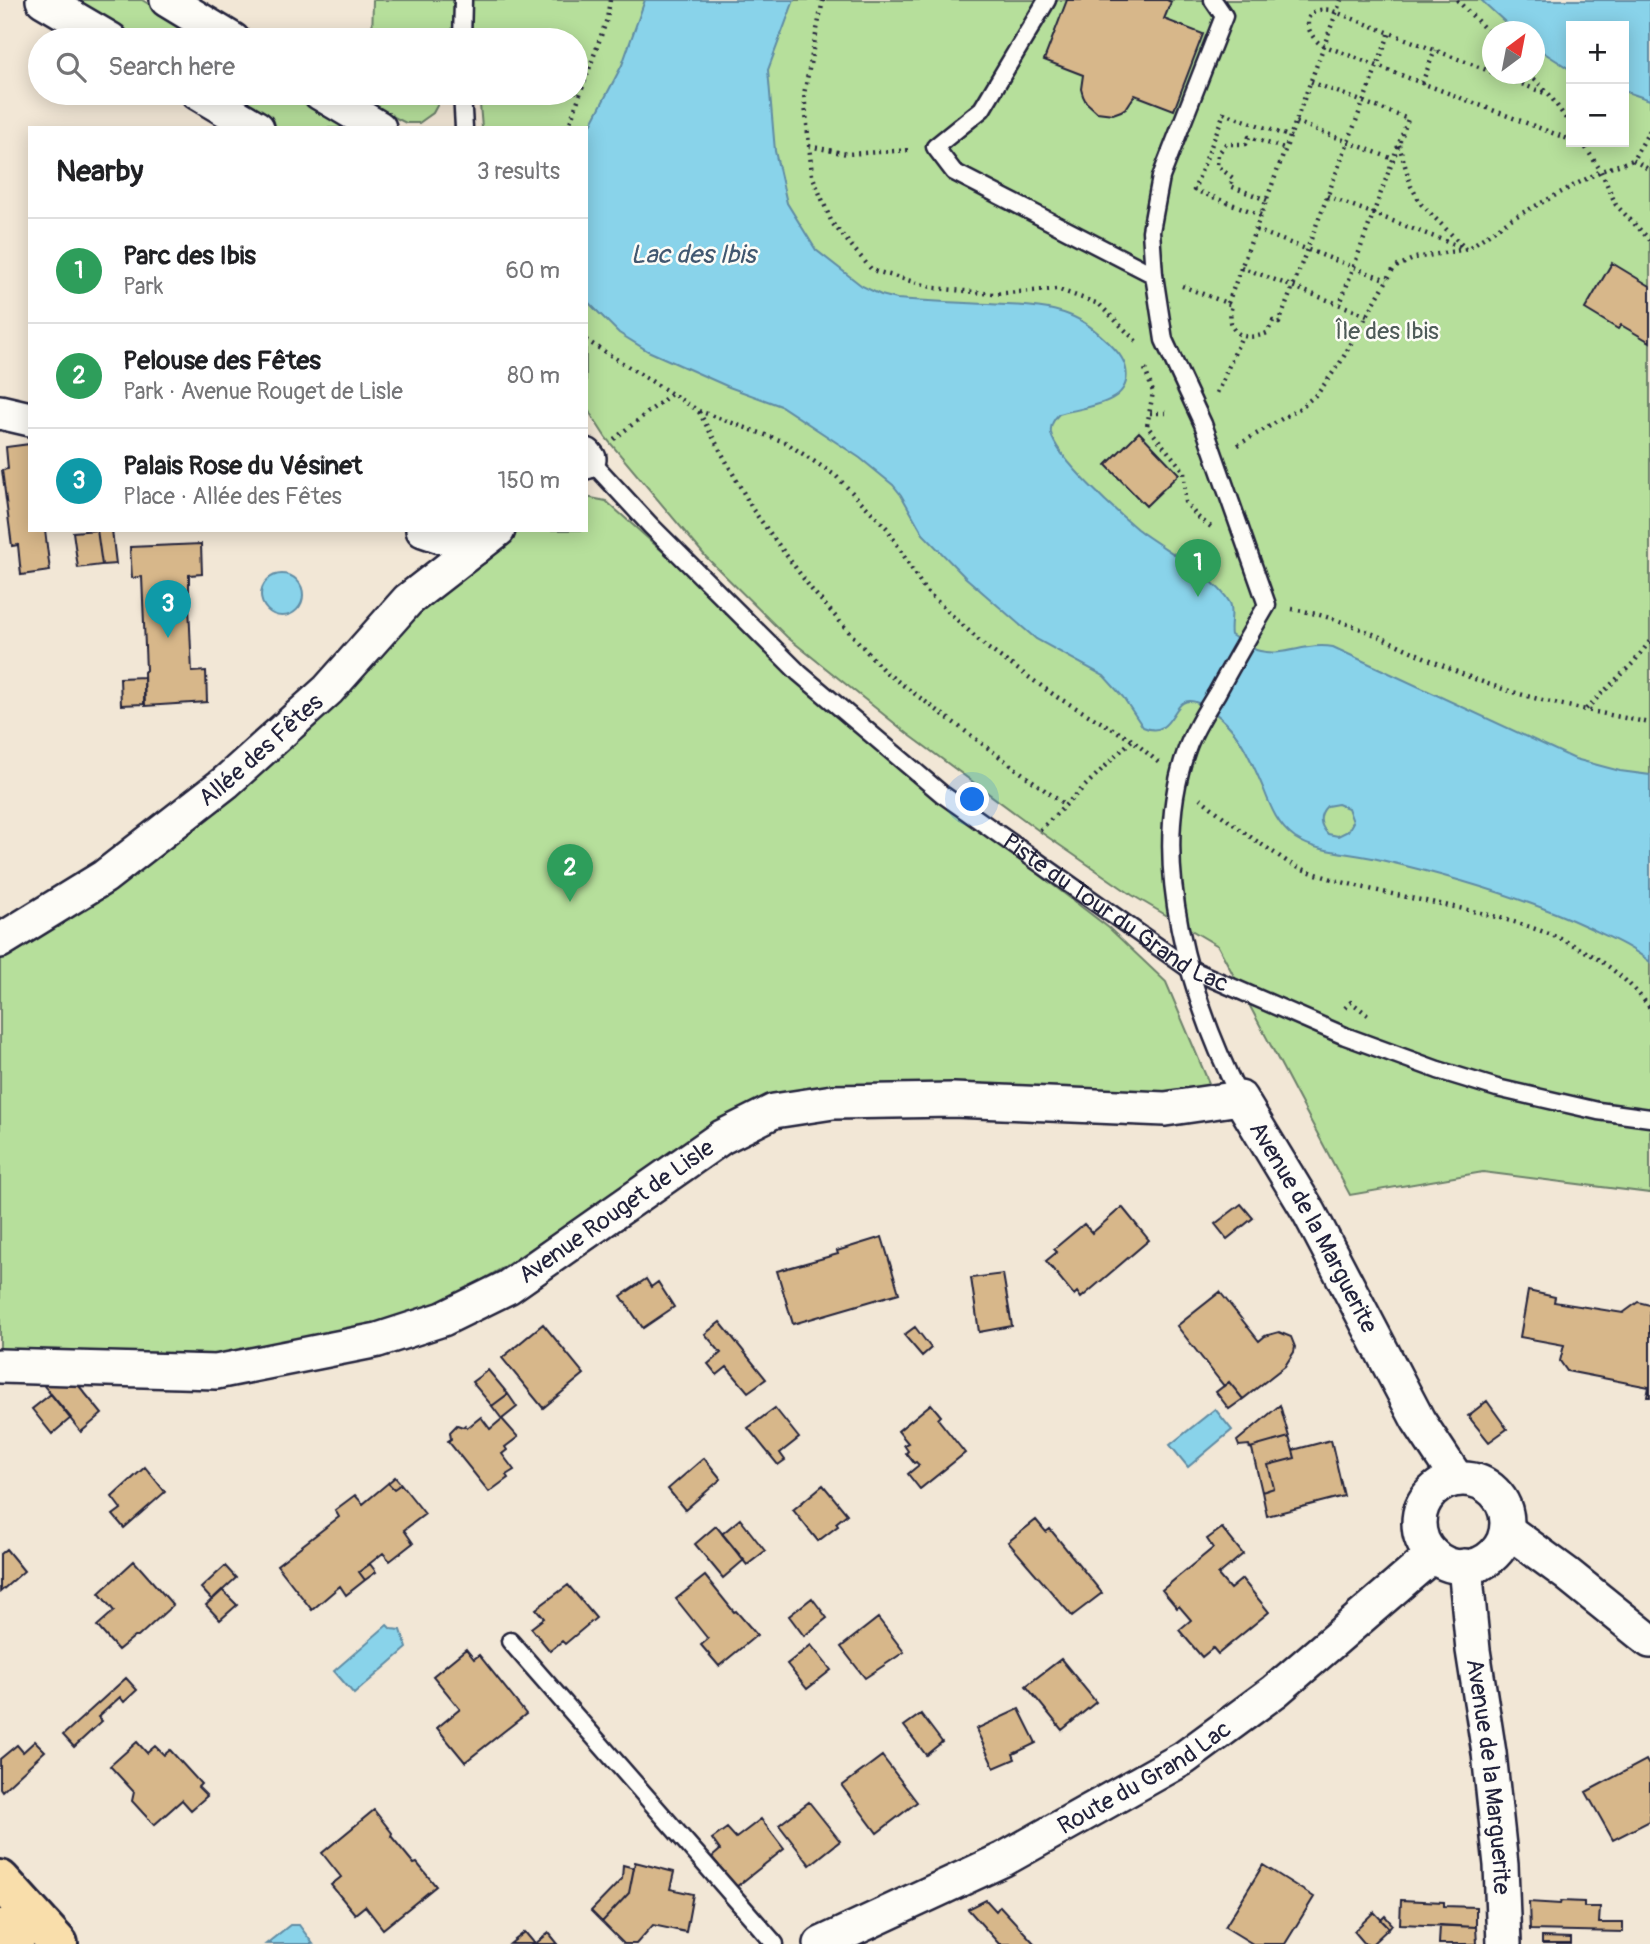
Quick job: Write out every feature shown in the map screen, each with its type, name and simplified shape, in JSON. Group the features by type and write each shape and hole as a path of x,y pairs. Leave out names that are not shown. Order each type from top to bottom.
{"main road":[{"path":"0,1880 58,1944"},
{"path":"0,1928 14,1944"}],"street":[{"path":"43,0 91,28"},
{"path":"167,0 213,28"},
{"path":"218,105 254,126"},
{"path":"340,105 376,126"},
{"path":"0,412 28,419"},
{"path":"437,532 487,539"},
{"name":"Allée des Fêtes","path":"0,941 104,877 226,782 328,690 408,600 487,539"},
{"name":"Avenue Rouget de Lisle","path":"0,1366 216,1372 378,1340 443,1319 508,1287 722,1137 774,1111 832,1102 953,1100 1165,1108 1240,1098"},
{"name":"Avenue de la Marguerite","path":"1240,1098 1309,1212 1418,1420 1457,1479"},
{"path":"1457,1479 1484,1483 1503,1503 1507,1530 1502,1544 1492,1556 1480,1564 1448,1564 1433,1555 1423,1542 1419,1526 1421,1509 1429,1495 1441,1484 1457,1479"},
{"path":"1507,1530 1567,1573 1650,1641"},
{"name":"Route du Grand Lac","path":"821,1944 1004,1859 1184,1758 1275,1691 1433,1555"},
{"name":"Avenue de la Marguerite","path":"1465,1566 1501,1865 1504,1944"}],"lane":[{"path":"462,28 463,0"},
{"path":"1047,0 982,109 935,147 954,173 1154,275"},
{"path":"1213,0 1224,16 1161,177 1151,231 1154,275 1164,340 1216,457 1239,531 1267,605"},
{"path":"463,105 464,126"},
{"name":"Piste du Tour du Grand Lac","path":"588,460 799,673 942,794 1188,968 1345,1036 1438,1070 1497,1088 1598,1111 1650,1118"},
{"name":"Avenue de la Marguerite","path":"1240,1098 1222,1061 1188,968 1172,862 1173,818 1187,749 1267,605"},
{"path":"510,1641 775,1944"}],"path":[{"path":"588,72 607,19 610,0"},
{"path":"823,0 804,94 812,175 832,223 872,270 934,288 993,294 1057,289 1099,304 1136,340 1140,353"},
{"path":"1228,303 1341,0"},
{"path":"1457,0 1482,25"},
{"path":"1482,68 1338,12 1322,9 1315,11 1308,20 1307,29 1311,36 1325,46 1566,138"},
{"path":"1154,275 1232,305 1228,319 1233,329 1242,336 1256,338 1267,333 1273,321 1279,323 1390,32"},
{"path":"1422,83 1435,50"},
{"path":"1311,82 1408,119 1340,304"},
{"path":"1523,84 1549,94"},
{"path":"1539,84 1566,119"},
{"path":"569,126 576,105"},
{"path":"1261,215 1194,190 1224,113 1291,137"},
{"path":"1296,122 1393,159"},
{"path":"1216,457 1300,408 1318,393 1340,363 1394,268 1415,258 1467,249 1511,219 1601,171 1633,160 1650,130"},
{"path":"1267,200 1230,186 1233,178 1217,166 1218,154 1226,144 1246,144 1249,137 1286,149"},
{"path":"1399,144 1411,186 1422,204 1467,249"},
{"path":"809,146 847,154 901,152 935,147"},
{"path":"1586,147 1601,171 1616,205 1650,240"},
{"path":"1209,151 1218,154"},
{"path":"1633,160 1650,170"},
{"path":"1328,196 1467,249"},
{"path":"1256,230 1387,280"},
{"path":"1241,267 1367,315"},
{"path":"1203,424 1242,336"},
{"path":"588,341 699,411 785,442 836,476 887,528 924,589 986,647 1057,696 1132,740 1236,828 1298,868 1356,886 1539,928 1579,947 1616,974 1648,1004"},
{"path":"1144,366 1153,392 1147,426 1184,471 1185,502 1198,517 1213,528 1239,531"},
{"path":"588,458 671,394"},
{"path":"699,411 753,510 812,590 884,671 1065,805"},
{"path":"1267,605 1302,611 1353,627 1488,683 1586,710 1650,723"},
{"path":"1586,710 1634,662 1650,641"},
{"path":"1020,850 1132,740"}],"green space":[{"path":"66,0 142,0 188,28 112,28"},
{"name":"Île des Ibis","path":"373,0 1650,0 1650,1193 1483,1172 1350,1195 1218,946 1132,895 1042,833 908,734 787,637 706,557 606,438 588,410 588,126 482,126 480,105 588,105 588,28 372,28"},
{"path":"238,105 314,105 349,126 273,126"},
{"path":"370,105 437,105 433,113 419,123 406,123"},
{"path":"588,497 606,501 799,673 1014,855 1109,928 1166,982 1211,1088 1139,1096 829,1086 635,1179 504,1267 443,1303 373,1326 217,1354 0,1352 0,941 104,877 510,532 588,532"}],"water":[{"name":"Lac des Ibis","path":"645,0 794,0 768,70 775,151 787,203 816,250 862,286 881,295 897,299 1050,309 1080,320 1095,330 1119,354 1125,365 1126,381 1122,390 1104,402 1059,414 1051,428 1055,444 1102,498 1137,529 1212,582 1230,603 1231,635 1245,644 1256,650 1269,652 1314,646 1333,647 1575,759 1620,771 1650,775 1650,962 1629,947 1590,928 1512,897 1404,866 1324,850 1295,838 1276,816 1239,739 1211,710 1189,701 1182,703 1162,727 1143,727 1123,697 1104,676 1036,639 965,577 923,534 893,485 860,458 781,406 729,387 648,351 619,333 588,302 588,130 622,65","holes":["1338,804 1348,808 1353,822 1348,831 1338,836 1328,834 1323,827 1322,813 1327,806"]},
{"path":"1481,0 1650,0 1650,100 1629,93 1629,21 1566,21 1566,67 1545,53 1545,21 1504,21"},
{"path":"282,574 297,580 303,595 297,610 282,616 267,610 261,595 267,580"},
{"path":"1215,1409 1232,1430 1188,1467 1170,1445"},
{"path":"387,1625 391,1629 401,1630 407,1648 354,1694 334,1671"},
{"path":"290,1925 299,1925 313,1944 266,1944"}],"building":[{"path":"1067,0 1167,0 1171,2 1164,19 1203,34 1174,110 1135,95 1121,111 1113,114 1097,112 1083,96 1083,75 1044,60"},
{"path":"1612,263 1650,286 1650,342 1621,325 1618,329 1585,309"},
{"path":"1139,432 1179,474 1146,506 1106,465"},
{"path":"28,444 28,532 45,532 50,571 21,575 18,545 12,546 2,470 8,469 6,447"},
{"path":"73,532 97,532 102,565 78,568"},
{"path":"97,532 112,532 116,564 102,565"},
{"path":"201,544 202,574 189,575 189,606 192,672 206,671 207,702 145,706 142,577 132,578 130,547"},
{"path":"144,677 144,704 121,705 120,678"},
{"path":"1241,1204 1253,1218 1227,1239 1215,1224"},
{"path":"1122,1207 1149,1240 1081,1298 1077,1292 1074,1295 1046,1261 1057,1252 1054,1249 1084,1224 1092,1233"},
{"path":"882,1237 899,1293 793,1324 777,1271 838,1254 837,1251"},
{"path":"1003,1274 1012,1326 979,1332 971,1278"},
{"path":"646,1279 651,1287 658,1282 674,1307 643,1328 621,1296"},
{"path":"1528,1291 1555,1297 1554,1302 1623,1313 1638,1302 1650,1305 1650,1397 1647,1397 1649,1387 1567,1371 1560,1361 1564,1345 1520,1337"},
{"path":"1220,1292 1259,1341 1279,1332 1291,1337 1295,1347 1285,1366 1243,1399 1229,1382 1224,1386 1177,1326"},
{"path":"720,1322 766,1379 748,1392 727,1367 717,1375 708,1364 721,1353 705,1334"},
{"path":"543,1324 584,1374 543,1408 502,1358"},
{"path":"915,1327 931,1348 922,1356 904,1335"},
{"path":"488,1370 508,1394 492,1406 472,1382"},
{"path":"75,1381 102,1414 81,1432 41,1382"},
{"path":"1229,1382 1243,1399 1229,1409 1216,1392"},
{"path":"51,1394 71,1418 52,1434 32,1409"},
{"path":"508,1394 517,1407 502,1419 492,1406"},
{"path":"1487,1401 1507,1429 1489,1442 1468,1416"},
{"path":"931,1404 941,1416 938,1419 965,1453 920,1489 908,1474 919,1465 906,1453 908,1451 904,1445 908,1443 898,1431"},
{"path":"1280,1405 1289,1437 1250,1448 1249,1445 1239,1446 1237,1441"},
{"path":"775,1408 799,1438 780,1453 785,1460 778,1465 748,1428"},
{"path":"481,1417 490,1429 502,1419 518,1437 505,1447 507,1450 502,1454 514,1470 489,1492 448,1441 451,1439 450,1432 457,1425 465,1425 467,1428"},
{"path":"1289,1437 1295,1458 1268,1465 1274,1488 1262,1492 1250,1448"},
{"path":"1331,1440 1344,1496 1267,1516 1262,1492 1274,1488 1268,1465 1295,1458 1293,1450"},
{"path":"704,1458 721,1479 685,1510 668,1489"},
{"path":"145,1467 165,1492 124,1528 113,1515 121,1509 112,1497"},
{"path":"395,1477 401,1484 394,1489 388,1483"},
{"path":"388,1483 394,1489 401,1484 425,1514 404,1530 413,1543 390,1561 383,1553 359,1572 365,1580 346,1595 340,1586 312,1610 277,1565 339,1517 335,1510 355,1495 363,1504"},
{"path":"823,1485 847,1514 836,1523 838,1526 818,1541 793,1510"},
{"path":"740,1519 765,1551 747,1565 722,1534"},
{"path":"1036,1520 1046,1532 1050,1529 1102,1593 1072,1616 1008,1542"},
{"path":"716,1526 744,1560 723,1578 695,1544"},
{"path":"1222,1528 1243,1554 1218,1575 1230,1589 1242,1579 1269,1612 1218,1654 1213,1648 1202,1657 1179,1630 1191,1620 1162,1590 1213,1548 1207,1539"},
{"path":"6,1549 24,1571 0,1592 0,1554"},
{"path":"134,1561 173,1605 138,1637 134,1637 118,1650 97,1626 114,1611 99,1593"},
{"path":"370,1564 376,1572 365,1580 359,1572"},
{"path":"225,1566 236,1578 212,1600 201,1588"},
{"path":"705,1576 757,1635 719,1666 701,1645 708,1639 676,1599"},
{"path":"568,1585 596,1618 565,1644 562,1641 550,1651 531,1628 544,1618 536,1609"},
{"path":"222,1590 237,1605 220,1620 206,1605"},
{"path":"812,1598 827,1618 804,1636 789,1616"},
{"path":"878,1618 904,1652 865,1678 841,1647"},
{"path":"811,1645 831,1670 807,1689 787,1664"},
{"path":"466,1649 474,1659 479,1655 526,1714 465,1762 437,1728 460,1709 433,1676"},
{"path":"1061,1659 1096,1702 1062,1730 1026,1686"},
{"path":"126,1678 137,1690 124,1702 120,1697 98,1717 102,1721 74,1747 63,1735"},
{"path":"1019,1709 1036,1743 1013,1754 1015,1759 994,1768 976,1729"},
{"path":"921,1714 942,1742 926,1755 904,1726"},
{"path":"35,1741 45,1751 2,1791 0,1759 17,1745 23,1752"},
{"path":"137,1742 147,1753 155,1746 164,1755 170,1750 201,1784 198,1787 207,1796 191,1810 182,1800 154,1825 132,1801 134,1792 110,1766"},
{"path":"882,1756 917,1802 877,1833 842,1786"},
{"path":"1646,1760 1650,1767 1650,1821 1613,1840 1586,1792"},
{"path":"809,1802 840,1841 810,1865 779,1825"},
{"path":"374,1810 392,1833 391,1836 436,1886 383,1929 365,1906 355,1914 331,1885 341,1877 322,1853"},
{"path":"761,1819 784,1849 736,1887 712,1857 720,1850 712,1839 727,1828 736,1838"},
{"path":"635,1862 674,1872 670,1889 693,1894 686,1932 653,1925 636,1944 624,1944 602,1922 629,1893"},
{"path":"623,1865 634,1868 629,1893 602,1922 591,1911 622,1879"},
{"path":"1263,1865 1314,1897 1285,1944 1253,1944 1225,1927"},
{"path":"986,1900 996,1911 1000,1906 1035,1944 999,1944 968,1909"},
{"path":"1401,1900 1476,1907 1476,1927 1400,1924"},
{"path":"1561,1901 1584,1902 1584,1907 1600,1907 1599,1923 1623,1923 1623,1932 1530,1930 1529,1902 1560,1904"},
{"path":"1374,1912 1389,1928 1372,1944 1365,1944 1354,1931"},
{"path":"1385,1916 1392,1924 1389,1928 1381,1920"},
{"path":"1440,1925 1476,1927 1477,1944 1439,1944"},
{"path":"525,1932 535,1944 510,1944"},
{"path":"549,1933 558,1944 535,1944"},
{"path":"1542,1937 1571,1938 1571,1944 1542,1944"}],"place":[{"name":"Parc des Ibis","path":"1198,597"},
{"name":"Palais Rose du Vésinet","path":"168,638"},
{"name":"Pelouse des Fêtes","path":"570,902"}]}
